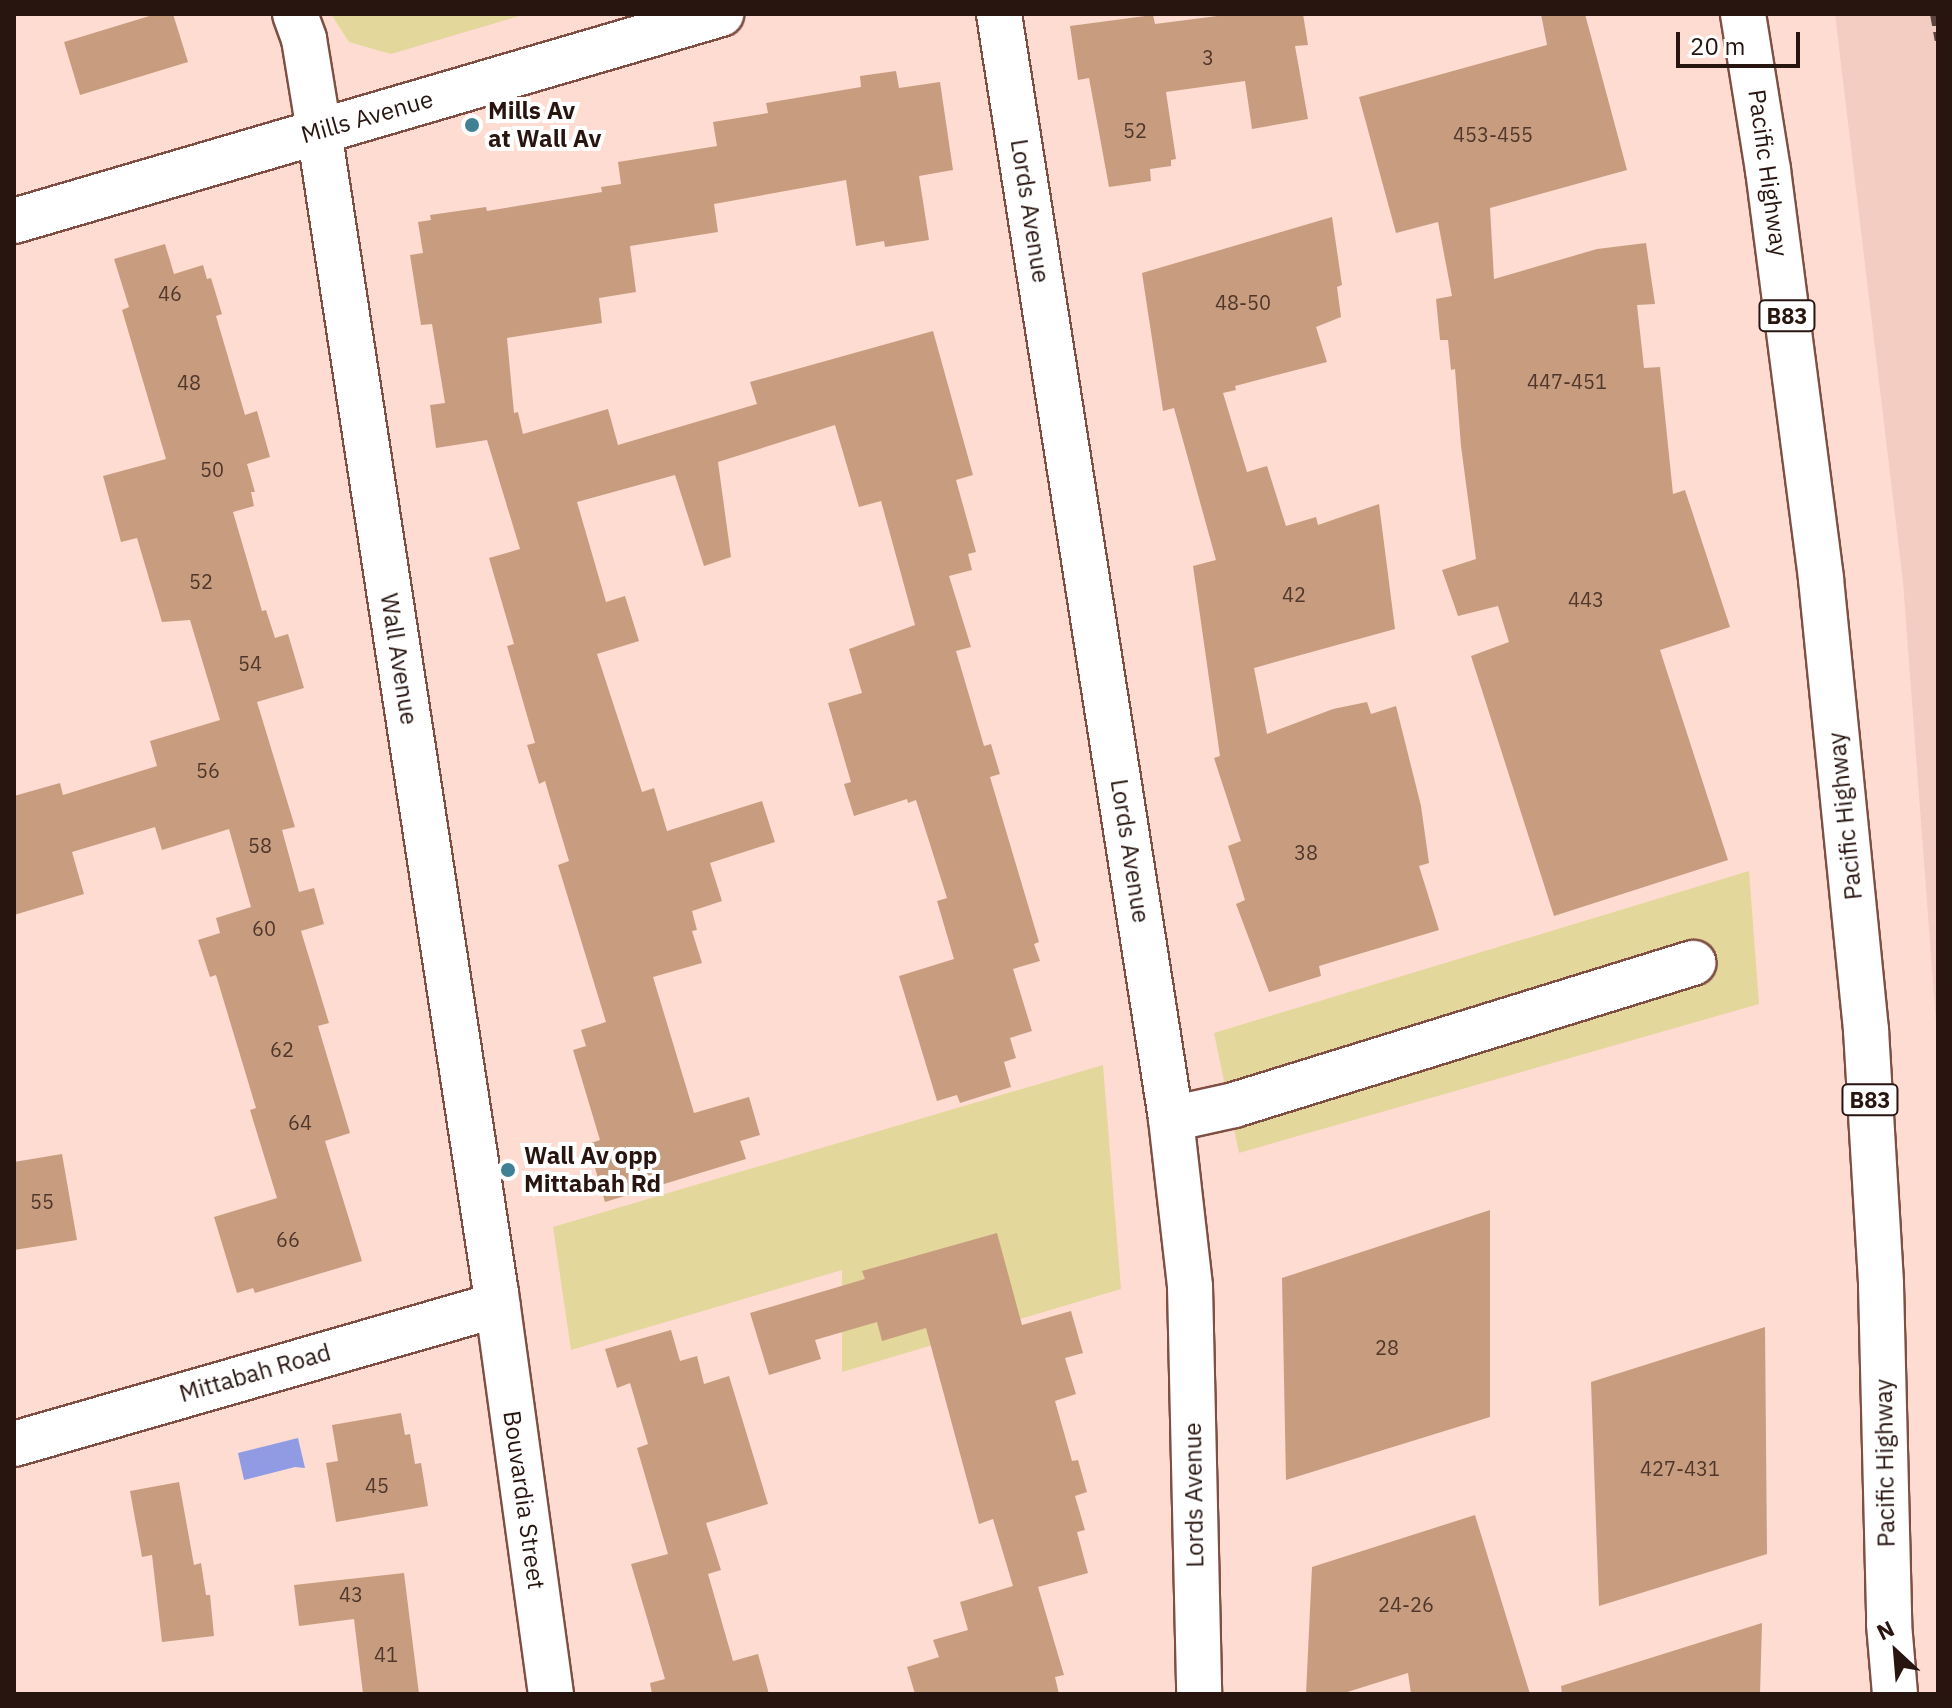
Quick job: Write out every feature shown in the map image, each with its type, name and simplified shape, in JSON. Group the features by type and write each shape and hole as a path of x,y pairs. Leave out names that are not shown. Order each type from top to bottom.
{"street":[{"name":"Wall Avenue","path":"295,14 304,39 319,131 497,1305"},
{"name":"Mills Avenue","path":"14,221 721,14"},
{"name":"Lords Avenue","path":"999,14 1171,1119 1190,1287 1199,1694"},
{"name":"Pacific Highway","path":"1743,14 1768,170 1821,579 1866,1030 1881,1285 1889,1624 1895,1694"},
{"path":"1171,1119 1234,1105 1694,963"},
{"name":"Mittabah Road","path":"14,1444 497,1305"},
{"name":"Bouvardia Street","path":"497,1305 551,1694"},
{"name":"Pacific Highway","path":"1882,1694 1889,1624"}],"shaded area":[{"path":"331,14 526,14 391,54 349,42"},
{"path":"1835,14 1938,14 1938,1049 1903,582"},
{"path":"1749,871 1759,1004 1239,1153 1214,1033"},
{"path":"1103,1065 1121,1289 842,1372 842,1270 571,1350 553,1227"}],"water":[{"path":"298,1438 305,1468 295,1467 244,1480 238,1453"}],"building":[{"path":"156,14 173,14 188,62 80,95 64,42"},
{"path":"1233,14 1303,14 1308,45 1295,46 1308,119 1252,129 1245,81 1166,92 1176,159 1171,160 1171,166 1150,169 1151,181 1109,187 1089,78 1078,80 1070,26 1153,15 1155,24"},
{"path":"1541,14 1585,14 1627,170 1490,208 1494,279 1597,249 1646,243 1655,304 1637,305 1644,368 1660,367 1673,494 1685,490 1730,627 1660,650 1728,860 1554,916 1471,656 1509,642 1498,606 1458,616 1442,570 1476,559 1461,446 1455,369 1451,370 1448,340 1440,340 1436,299 1452,296 1438,222 1396,233 1359,97 1547,45"},
{"path":"896,71 899,88 940,82 953,170 919,176 929,240 885,247 884,241 856,246 846,180 714,204 718,232 630,246 636,292 599,298 602,323 507,338 514,413 518,412 523,434 608,409 618,445 757,404 750,382 933,331 973,475 956,480 976,552 968,554 972,570 949,576 971,647 956,651 984,746 991,744 1000,774 990,777 1039,942 1034,944 1040,961 1013,969 1032,1031 1010,1038 1016,1058 1004,1062 1011,1087 960,1103 957,1095 937,1101 899,976 954,959 937,901 947,898 916,800 908,803 907,799 854,816 844,784 851,782 828,703 862,693 849,649 915,625 881,501 859,507 835,425 718,462 731,557 704,566 675,475 577,502 606,602 625,596 639,641 597,654 642,792 654,788 667,831 762,801 775,842 710,863 722,901 692,911 697,930 692,931 702,963 653,977 694,1113 749,1097 760,1135 740,1141 746,1159 605,1202 588,1144 600,1140 573,1050 586,1046 581,1030 606,1022 558,865 569,861 545,781 539,784 527,745 535,743 507,646 514,644 489,558 520,549 487,440 436,448 430,405 445,403 432,324 421,325 410,255 423,253 418,222 431,220 430,215 486,207 487,211 602,192 601,187 621,184 618,162 717,146 713,122 768,113 766,103 861,87 860,76"},
{"path":"1332,217 1342,285 1337,287 1341,317 1316,327 1327,362 1235,386 1236,390 1223,393 1247,472 1267,466 1286,526 1316,517 1318,525 1379,504 1395,629 1254,668 1267,734 1333,709 1367,702 1371,714 1396,706 1421,806 1429,863 1419,866 1439,930 1319,966 1321,976 1269,992 1236,904 1245,900 1228,846 1241,841 1214,758 1220,756 1193,566 1216,560 1174,408 1163,411 1142,273"},
{"path":"165,244 174,274 203,265 207,279 211,278 222,314 216,316 245,415 257,411 270,457 247,464 255,492 251,492 254,506 233,512 262,611 266,610 275,638 288,634 304,688 257,702 295,827 282,830 299,892 314,888 324,924 301,931 329,1023 318,1026 350,1133 325,1141 362,1261 255,1293 253,1288 237,1293 214,1217 277,1198 250,1110 256,1108 216,975 210,977 198,940 220,933 216,918 251,907 229,829 162,850 155,827 72,852 84,894 14,915 14,796 60,783 63,795 157,766 150,741 220,720 190,620 162,622 137,538 121,542 103,476 166,459 122,310 129,307 114,259"},
{"path":"62,1154 77,1240 14,1250 14,1162"},
{"path":"1490,1210 1490,1417 1286,1480 1282,1278"},
{"path":"997,1233 1022,1325 1071,1311 1083,1353 1065,1358 1076,1394 1055,1401 1072,1461 1078,1460 1087,1492 1075,1496 1085,1530 1077,1532 1088,1573 1038,1587 1064,1675 1055,1677 1059,1694 915,1694 907,1667 939,1657 933,1640 968,1630 960,1602 1013,1586 993,1519 979,1524 926,1328 882,1341 877,1322 815,1340 821,1359 769,1375 750,1313 865,1279 862,1271"},
{"path":"1765,1327 1767,1554 1599,1606 1591,1382"},
{"path":"671,1330 680,1361 697,1356 704,1384 729,1376 768,1504 706,1523 721,1570 708,1574 733,1661 758,1654 769,1694 652,1694 650,1683 665,1679 631,1564 668,1554 637,1448 648,1444 630,1383 617,1388 605,1349"},
{"path":"401,1413 405,1435 410,1434 415,1464 421,1463 428,1506 336,1522 326,1463 338,1461 332,1425"},
{"path":"179,1482 194,1565 201,1563 206,1595 210,1595 214,1636 162,1642 152,1555 142,1557 130,1491"},
{"path":"1475,1515 1530,1694 1411,1694 1408,1673 1341,1694 1306,1694 1312,1567"},
{"path":"404,1573 419,1694 363,1694 354,1619 299,1626 294,1585"},
{"path":"1762,1623 1760,1694 1562,1694 1561,1686"}],"railway":[{"path":"1933,14 1938,41"}],"place":[{"name":"Mills Av at Wall Av","path":"472,125"},
{"name":"Wall Av opp Mittabah Rd","path":"508,1170"}]}
